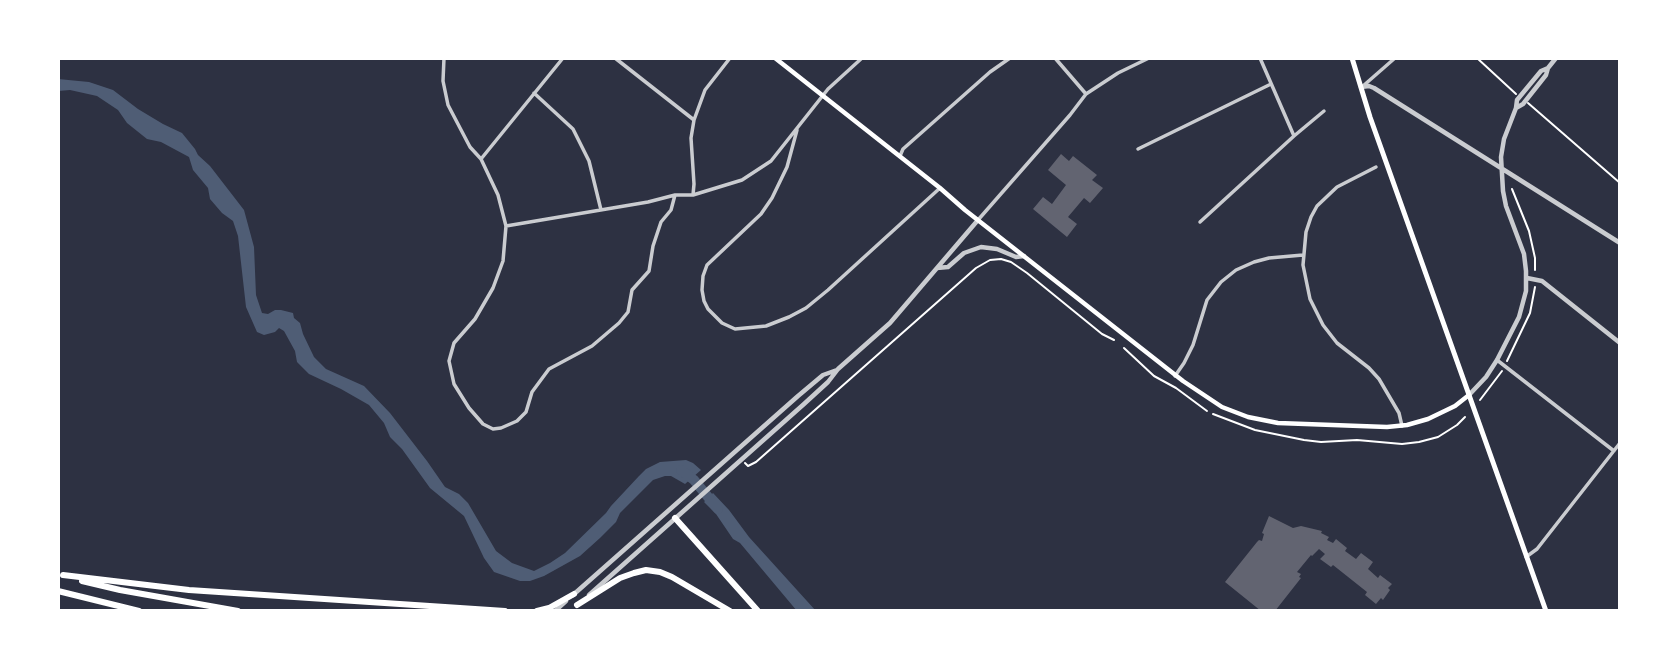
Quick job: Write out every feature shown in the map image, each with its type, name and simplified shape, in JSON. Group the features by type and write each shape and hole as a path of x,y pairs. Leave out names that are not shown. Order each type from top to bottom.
{"highway":[{"path":"675,518 758,611"},
{"path":"577,605 620,578 646,570 672,577 730,611"},
{"path":"60,574 120,590 238,611"},
{"path":"60,574 189,590 505,611"},
{"path":"58,591 139,611"},
{"path":"537,611 549,608 575,594"}],"main road":[{"path":"775,58 1175,376 1222,407 1264,421 1292,424 1402,426 1436,416 1469,395"},
{"path":"1352,58 1370,117 1546,611"}],"street":[{"path":"444,58 443,81 448,104 470,147 481,159 498,195 506,226 503,261 494,288 475,319 454,343 449,361 454,384 468,408 483,424 494,429 517,421 526,412 532,392 549,369 592,346 608,334 628,312 632,290 649,271 661,222 671,211 675,195"},
{"path":"481,159 563,58"},
{"path":"615,58 694,120"},
{"path":"693,195 691,138 694,120 705,90 730,58"},
{"path":"506,226 675,195 693,195 742,180 771,161 822,95 862,58"},
{"path":"900,156 903,149 990,72 1010,58"},
{"path":"1055,58 1086,94"},
{"path":"570,611 828,382 838,369 890,323 1086,94 1118,73 1149,58"},
{"path":"1260,58 1294,136"},
{"path":"1362,87 1395,58"},
{"path":"1469,395 1497,360 1525,298 1525,263 1505,201 1503,144 1516,108 1523,104 1556,58"},
{"path":"1138,149 1271,83"},
{"path":"1362,87 1372,87 1620,243"},
{"path":"534,93 573,129 589,160 601,210"},
{"path":"1200,222 1324,111"},
{"path":"797,130 788,167 772,198 761,214 707,265 703,276 702,290 708,309 722,323 735,329 766,326 806,308 940,188"},
{"path":"1376,167 1337,187 1317,206 1307,227 1303,255 1304,276 1314,310 1322,325 1341,346 1379,379 1399,413 1402,426"},
{"path":"936,268 948,267 967,252 981,247 1000,249 1016,257 1024,256"},
{"path":"1175,376 1193,345 1208,300 1221,282 1254,262 1303,255"},
{"path":"1527,278 1542,281 1620,343"},
{"path":"1497,360 1614,451"},
{"path":"555,611 823,375 838,369"},
{"path":"1526,556 1537,550 1620,443"},
{"path":"662,517 675,518"}],"path":[{"path":"1477,58 1517,95"},
{"path":"1528,103 1620,183"},
{"path":"1512,188 1529,232 1535,271"},
{"path":"744,462 748,466 756,462 972,271 990,260 1011,262 1105,336 1114,340"},
{"path":"1506,362 1530,313 1535,287"},
{"path":"1124,348 1154,376 1208,411"},
{"path":"1480,400 1502,370"},
{"path":"1213,414 1257,431 1304,440 1357,440 1400,444 1438,437 1465,418"}],"water":[{"path":"58,79 89,82 113,90 138,109 182,133 244,210 254,247 256,295 262,313 281,310 293,313 314,357 326,369 364,386 390,413 445,487 459,494 468,503 496,551 512,563 534,571 565,553 646,469 660,462 686,460 701,470 685,484 671,476 653,480 620,513 616,522 580,556 544,576 520,581 494,572 484,558 464,516 430,488 369,405 309,374 297,362 295,351 284,331 279,328 264,335 257,332 246,307 238,236 233,221 210,199 208,188 193,170 189,157 161,142 147,139 127,123 118,110 97,96 70,90 58,91"},
{"path":"713,493 816,611 797,611 740,543 733,539 704,502"}],"building":[{"path":"1061,154 1069,161 1073,156 1097,175 1092,180 1103,188 1090,203 1084,198 1068,217 1077,224 1067,237 1033,209 1043,197 1052,204 1066,185 1048,170"},
{"path":"1269,516 1293,528 1301,526 1322,531 1321,533 1329,537 1327,540 1333,543 1336,539 1347,548 1345,551 1356,559 1361,553 1373,562 1368,569 1378,578 1380,575 1392,584 1388,588 1390,590 1383,600 1381,598 1376,604 1365,595 1367,592 1333,565 1331,567 1320,559 1325,554 1319,549 1297,572 1301,574 1301,578 1275,611 1261,611 1225,582 1257,542 1262,541 1262,533"}],"waterway":[{"path":"681,470 694,480 718,509"}]}
